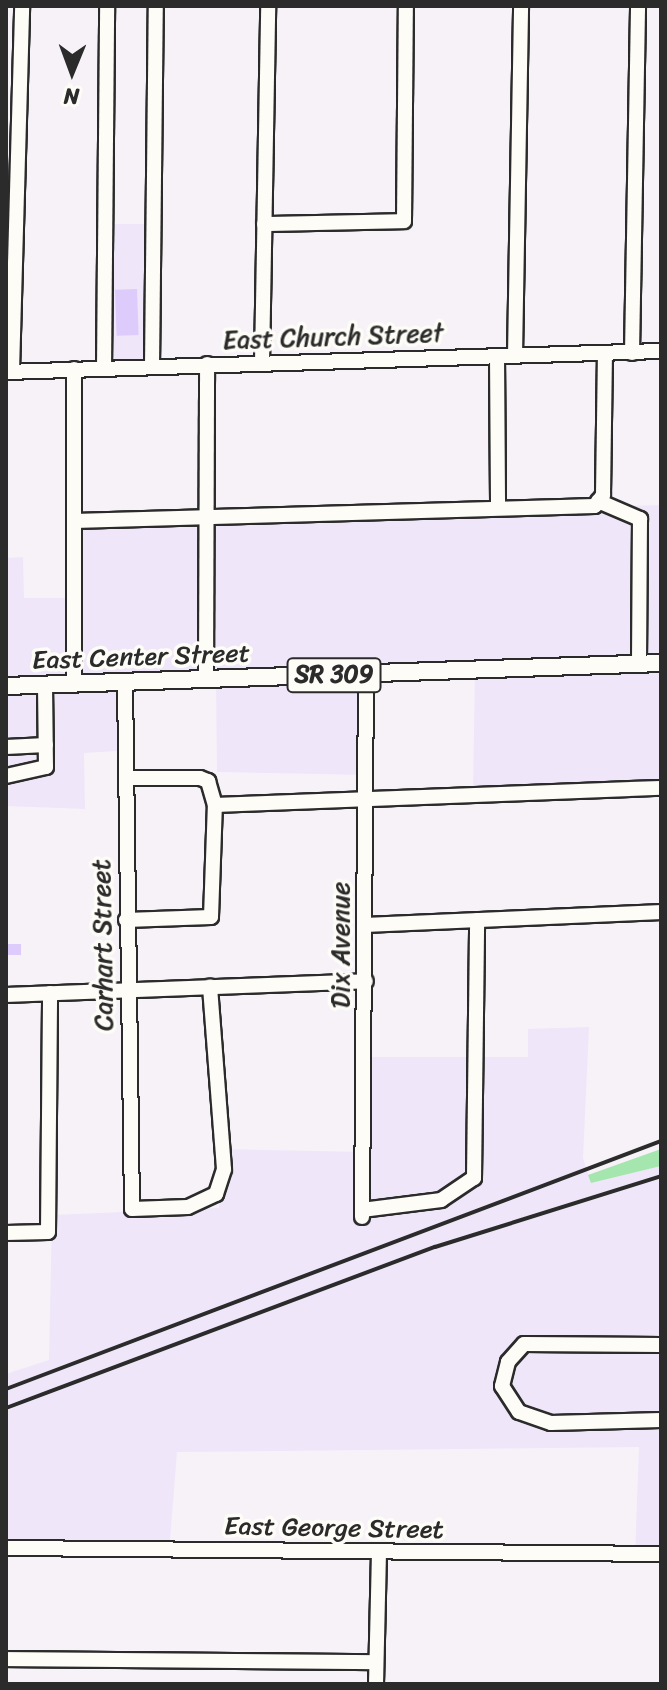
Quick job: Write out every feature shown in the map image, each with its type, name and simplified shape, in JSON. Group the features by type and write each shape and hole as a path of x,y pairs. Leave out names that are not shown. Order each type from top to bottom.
{"main road":[{"name":"East Center Street","path":"6,686 661,663"}],"street":[{"path":"9,372 10,274 22,6"},
{"path":"104,368 107,6"},
{"path":"152,367 156,6"},
{"path":"262,363 268,6"},
{"path":"264,224 404,221 406,6"},
{"path":"515,355 521,6"},
{"path":"632,353 638,6"},
{"name":"East Church Street","path":"9,372 661,351"},
{"path":"598,501 605,353"},
{"path":"497,356 498,508"},
{"path":"206,678 207,364"},
{"path":"74,369 74,684"},
{"path":"74,521 498,508 598,501 640,519 639,663"},
{"name":"Dix Avenue","path":"366,674 362,1213 441,1200 474,1178 477,920"},
{"name":"Carhart Street","path":"125,682 132,1209 188,1207 216,1194 224,1169 210,987"},
{"path":"6,776 46,767 45,684"},
{"path":"6,747 46,745"},
{"path":"126,778 200,778 208,781 215,805 211,917 126,920"},
{"path":"215,805 661,788"},
{"path":"366,925 661,912"},
{"path":"6,995 366,981"},
{"path":"6,1233 48,1232 50,993"},
{"path":"661,1345 625,1339 524,1344 502,1386 519,1412 551,1423 661,1420"},
{"name":"East George Street","path":"6,1548 661,1554"},
{"path":"376,1684 379,1552"},
{"path":"6,1659 376,1662"}],"shaded area":[{"path":"103,224 153,224 153,370 103,370"},
{"path":"661,505 661,792 473,793 475,671 368,676 369,775 217,772 216,681 127,682 131,750 84,753 85,809 6,806 6,558 23,557 24,598 78,598 77,520"},
{"path":"589,1027 583,1158 591,1183 661,1166 661,1556 635,1556 639,1447 177,1452 169,1552 6,1551 6,1374 49,1360 52,1215 219,1208 220,1149 365,1152 368,1057 528,1057 528,1029"}],"green space":[{"path":"661,1149 661,1166 591,1183 588,1175"}],"building":[{"path":"137,289 139,335 117,336 115,290"},
{"path":"6,944 21,944 21,955 6,955"}],"railway":[{"path":"6,1389 661,1141"},
{"path":"6,1408 435,1247 661,1176"}]}
